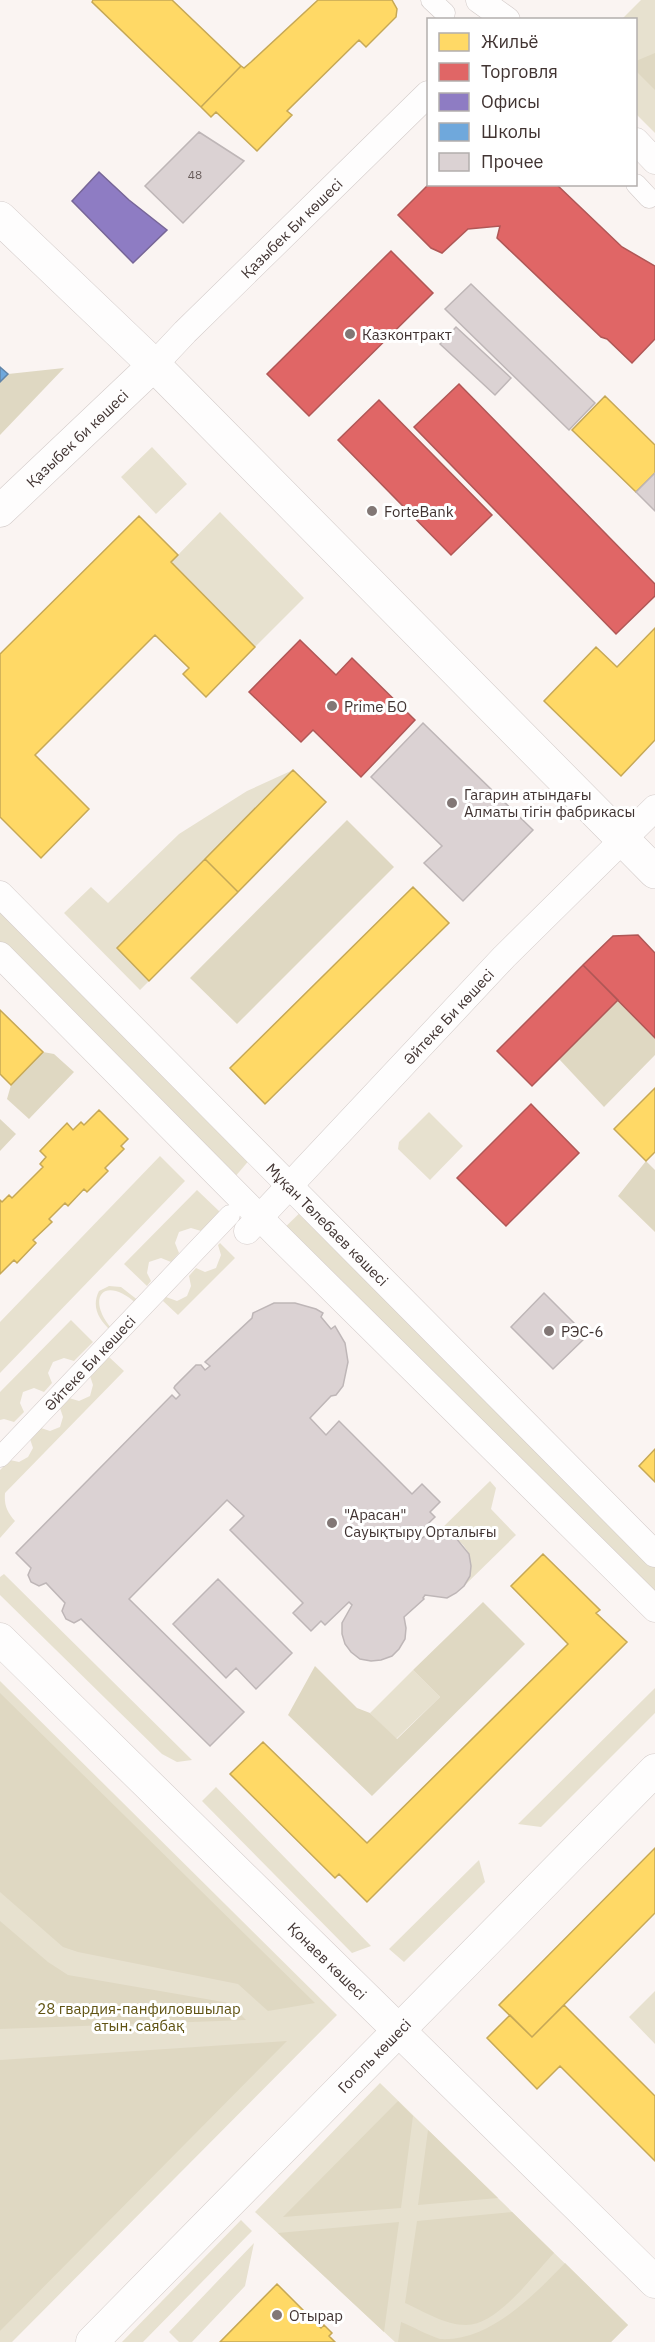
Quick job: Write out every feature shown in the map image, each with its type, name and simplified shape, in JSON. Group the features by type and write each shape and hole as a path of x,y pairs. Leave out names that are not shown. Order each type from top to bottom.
{"main road":[{"path":"0,218 154,365 655,872"}],"street":[{"path":"480,0 504,18"},
{"name":"Қазыбек Би көшесі","path":"154,365 427,96"},
{"path":"637,142 655,161"},
{"name":"Қазыбек би көшесі","path":"0,511 154,365"},
{"name":"Әйтеке Би көшесі","path":"0,1457 246,1222 289,1184 504,957 655,808"},
{"name":"Мұқан Төлебаев көшесі","path":"0,894 655,1554"},
{"path":"0,955 246,1222 655,1609"},
{"name":"Қонаев көшесі","path":"0,1639 655,2282"},
{"name":"Гоголь көшесі","path":"92,2342 655,1770"}],"green space":[{"path":"641,0 655,0 655,133 637,115 637,18 623,18"},
{"path":"655,53 655,90 637,72 637,61"},
{"path":"64,368 0,435 0,382 8,374"},
{"path":"152,447 187,484 156,514 121,477"},
{"path":"220,512 304,598 255,647 171,562"},
{"path":"293,770 117,948 149,981 140,990 64,913 91,887 108,903 179,834 247,791"},
{"path":"347,820 394,867 237,1024 190,978"},
{"path":"0,894 257,1151 228,1185 0,955"},
{"path":"618,1000 655,1038 655,1055 604,1107 559,1059"},
{"path":"43,1052 54,1054 74,1072 29,1119 7,1099 11,1085"},
{"path":"429,1112 463,1146 430,1180 398,1149 399,1142"},
{"path":"0,1119 16,1134 0,1151"},
{"path":"160,1156 185,1181 0,1373 0,1322"},
{"path":"646,1161 655,1170 655,1232 618,1196"},
{"path":"197,1190 220,1212 201,1231 191,1228 179,1232 175,1243 179,1253 171,1262 161,1258 149,1262 147,1273 151,1281 147,1286 124,1264"},
{"path":"309,1204 655,1554 655,1609 277,1235"},
{"path":"220,1243 235,1258 178,1315 163,1301 166,1297 177,1301 187,1296 191,1286 189,1276 196,1268 205,1272 216,1268 221,1255 218,1245"},
{"path":"109,1286 121,1287 139,1301 137,1304 115,1291 102,1294 99,1300 100,1308 112,1329 110,1330 103,1322 96,1307 99,1291"},
{"path":"71,1320 93,1342 74,1361 64,1358 53,1362 48,1373 52,1383 44,1392 34,1388 23,1392 20,1403 24,1412 14,1422 0,1420 0,1392"},
{"path":"109,1357 124,1371 5,1493 7,1508 15,1521 0,1538 0,1470 10,1460 19,1462 28,1457 33,1448 30,1439 41,1428 50,1431 60,1427 63,1417 60,1408 69,1398 79,1401 90,1396 93,1385 90,1376"},
{"path":"490,1481 496,1488 491,1509 516,1535 464,1586 470,1567 467,1550 455,1539 436,1534"},
{"path":"4,1574 192,1760 177,1762 162,1754 0,1595 0,1577"},
{"path":"483,1602 525,1644 372,1796 288,1715 315,1666 357,1708 370,1713 397,1739 440,1697 413,1670"},
{"path":"413,1670 440,1697 396,1739 370,1713"},
{"name":"28 гвардия-панфиловшылар атын. саябақ","path":"0,1681 337,2015 12,2342 0,2342"},
{"path":"655,1688 655,1713 541,1827 518,1824"},
{"path":"0,1693 315,2003 268,2011 238,1984 63,1947 0,1892"},
{"path":"216,1787 371,1946 352,1953 202,1801"},
{"path":"479,1860 485,1882 404,1962 389,1949"},
{"path":"0,1921 48,1962 68,1975 229,2003 246,2020 0,2029"},
{"path":"655,1991 655,2044 629,2017"},
{"path":"287,2041 0,2331 0,2060"},
{"path":"380,2083 628,2325 611,2342 395,2342 255,2212"},
{"path":"398,2101 413,2116 401,2208 283,2217"},
{"path":"428,2130 498,2198 418,2205"},
{"path":"512,2212 554,2253 502,2308 478,2323 466,2325 442,2320 405,2303 417,2221"},
{"path":"241,2220 252,2231 143,2342 122,2342"},
{"path":"399,2222 384,2332 278,2233"},
{"path":"254,2243 245,2286 192,2342 179,2342 169,2332"},
{"path":"565,2263 628,2325 611,2342 398,2342 401,2322 440,2339 458,2338 476,2333 510,2314"}],"building: Жильё":[{"path":"93,0 172,0 241,66 201,107 92,2"},
{"path":"318,0 392,0 397,9 396,17 366,47 359,40 287,111 292,115 257,151 216,112 211,117 201,107 241,66 244,68 251,62"},
{"path":"605,396 655,445 655,473 636,492 572,430"},
{"path":"139,516 178,555 171,562 255,647 206,697 183,674 189,668 155,635 35,755 89,809 41,858 0,817 0,654"},
{"path":"655,628 655,740 621,776 544,701 596,647 617,667"},
{"path":"293,770 326,802 238,892 205,859"},
{"path":"205,859 238,892 149,981 117,948"},
{"path":"413,887 449,923 265,1104 230,1068"},
{"path":"0,1010 43,1052 11,1085 0,1074"},
{"path":"655,1088 655,1152 646,1161 614,1129"},
{"path":"99,1110 128,1139 121,1146 124,1149 105,1168 108,1171 87,1192 84,1189 68,1206 65,1203 49,1219 52,1222 33,1240 36,1243 17,1263 14,1260 0,1274 0,1200 2,1202 9,1195 12,1198 43,1167 40,1164 46,1157 40,1151 67,1123 73,1130 81,1122 84,1125"},
{"path":"655,1449 655,1482 639,1466"},
{"path":"543,1554 600,1610 596,1613 627,1642 367,1902 339,1874 335,1878 230,1774 263,1742 367,1843 568,1644 511,1586"},
{"path":"655,1848 655,1913 532,2037 499,2005"},
{"path":"564,2005 655,2096 655,2161 560,2066 537,2089 487,2038 510,2015 532,2037"},
{"name":"Отырар","path":"277,2284 309,2316 312,2313 320,2321 317,2324 321,2328 324,2325 332,2333 329,2336 335,2342 220,2342"}],"building: Торговля":[{"path":"427,186 558,186 622,247 655,266 655,339 632,363 607,339 601,337 497,238 500,226 468,229 442,253 431,248 398,215"},
{"name":"Казконтракт","path":"391,251 433,293 309,416 267,374"},
{"path":"459,384 655,584 655,596 616,634 414,427"},
{"path":"379,400 492,515 451,555 338,440"},
{"name":"Prime БО","path":"300,640 336,675 352,658 415,720 361,777 313,730 301,742 249,692"},
{"path":"638,935 655,953 655,1038 583,965 613,936"},
{"path":"583,965 618,1000 532,1086 497,1051"},
{"path":"531,1104 579,1153 506,1226 457,1178"}],"building: Офисы":[{"path":"99,172 129,200 167,230 133,263 72,201"}],"building: Школы":[{"path":"0,367 8,374 0,382"}],"building: Прочее":[{"path":"199,132 244,161 183,223 145,186"},
{"path":"471,284 595,403 569,430 445,309"},
{"path":"456,327 511,378 495,395 440,344"},
{"path":"655,473 655,511 636,492"},
{"name":"Гагарин атындағы Алматы тігін фабрикасы","path":"423,723 533,830 463,901 424,863 442,846 371,777"},
{"name":"РЭС-6","path":"544,1293 587,1336 553,1369 511,1327"},
{"name":"\"Арасан\" Сауықтыру Орталығы","path":"274,1303 295,1303 316,1309 323,1313 321,1317 331,1329 335,1326 345,1343 348,1362 343,1386 310,1418 326,1435 339,1421 412,1494 422,1484 440,1502 430,1512 435,1517 413,1538 417,1542 425,1536 446,1534 456,1538 469,1554 470,1576 464,1586 447,1598 425,1595 424,1599 404,1617 405,1639 392,1656 371,1661 360,1659 345,1644 342,1634 342,1623 352,1605 349,1602 325,1625 321,1621 311,1631 293,1613 303,1603 230,1530 244,1516 227,1500 129,1599 244,1712 210,1746 81,1619 74,1623 66,1619 62,1611 65,1603 46,1583 39,1586 31,1582 28,1575 31,1568 16,1553 172,1395 176,1399 180,1395 174,1388 175,1386 196,1365 201,1365 205,1370 210,1366 205,1362 252,1318 253,1313"},
{"path":"218,1579 292,1653 256,1689 236,1668 226,1678 173,1624"}],"place":[{"name":"Казконтракт","path":"350,334"},
{"name":"ForteBank","path":"372,511"},
{"name":"Prime БО","path":"332,706"},
{"name":"Гагарин атындағы Алматы тігін фабрикасы","path":"452,803"},
{"name":"РЭС-6","path":"549,1331"},
{"name":"\"Арасан\" Сауықтыру Орталығы","path":"332,1523"},
{"name":"Отырар","path":"277,2315"}]}
